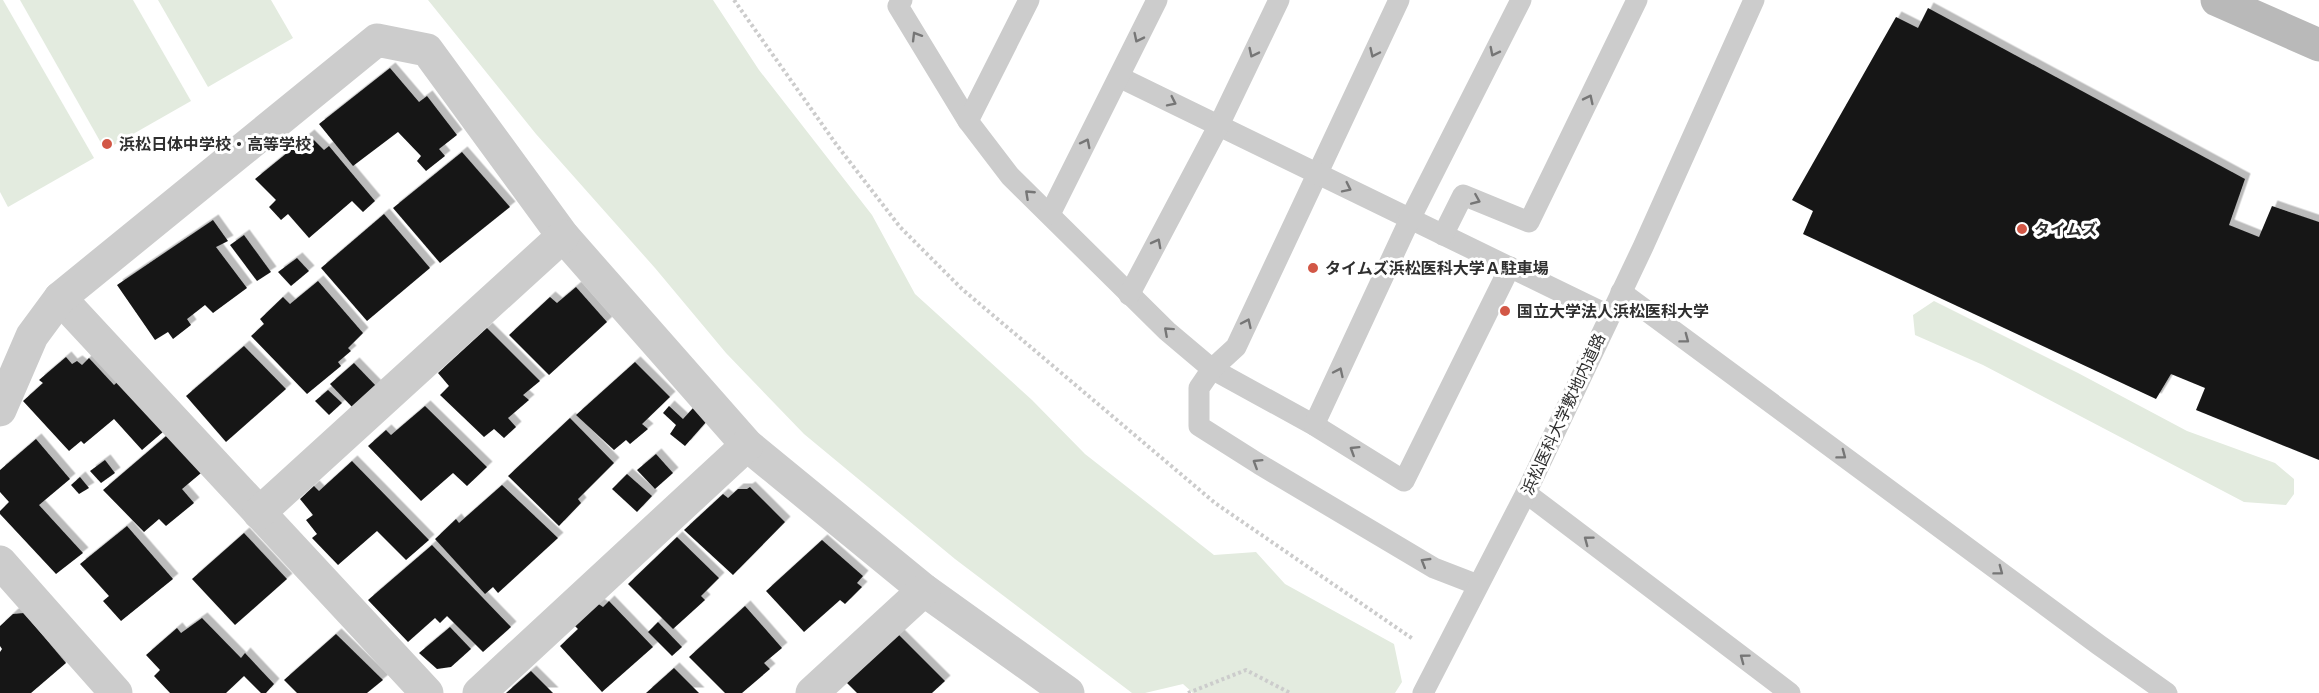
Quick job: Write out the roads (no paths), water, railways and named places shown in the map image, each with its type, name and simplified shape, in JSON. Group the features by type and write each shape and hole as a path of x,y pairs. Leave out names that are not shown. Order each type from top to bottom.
{"street":[{"path":"2217,0 2319,45"},
{"path":"0,410 32,336 60,298 376,40 427,50 563,236 747,445 924,590 1068,693"},
{"path":"259,513 563,236"},
{"path":"60,298 427,693"},
{"path":"479,693 747,445"},
{"path":"0,561 110,691"},
{"path":"812,693 924,590"}],"lane":[{"path":"902,0 898,6 968,121 1010,176 1129,295 1212,369 1314,425 1404,481 1510,267"},
{"path":"968,121 1029,0"},
{"path":"1050,214 1156,0"},
{"path":"1129,295 1219,125 1279,0"},
{"path":"1399,0 1236,347 1212,369 1199,388 1199,426 1434,568 1479,585"},
{"path":"1314,425 1410,219 1521,0"},
{"path":"1443,235 1463,195 1529,222 1637,0"},
{"name":"浜松医科大学敷地内道路","path":"1423,693 1527,493 1622,292 1754,0"},
{"path":"1119,77 1610,316"},
{"path":"1622,292 2089,638 2167,693"},
{"path":"1527,493 1790,693"}],"place":[{"name":"浜松日体中学校・高等学校","path":"107,144"},
{"name":"タイムズ","path":"2022,229"},
{"name":"タイムズ浜松医科大学Ａ駐車場","path":"1313,268"},
{"name":"国立大学法人浜松医科大学","path":"1505,311"}]}
